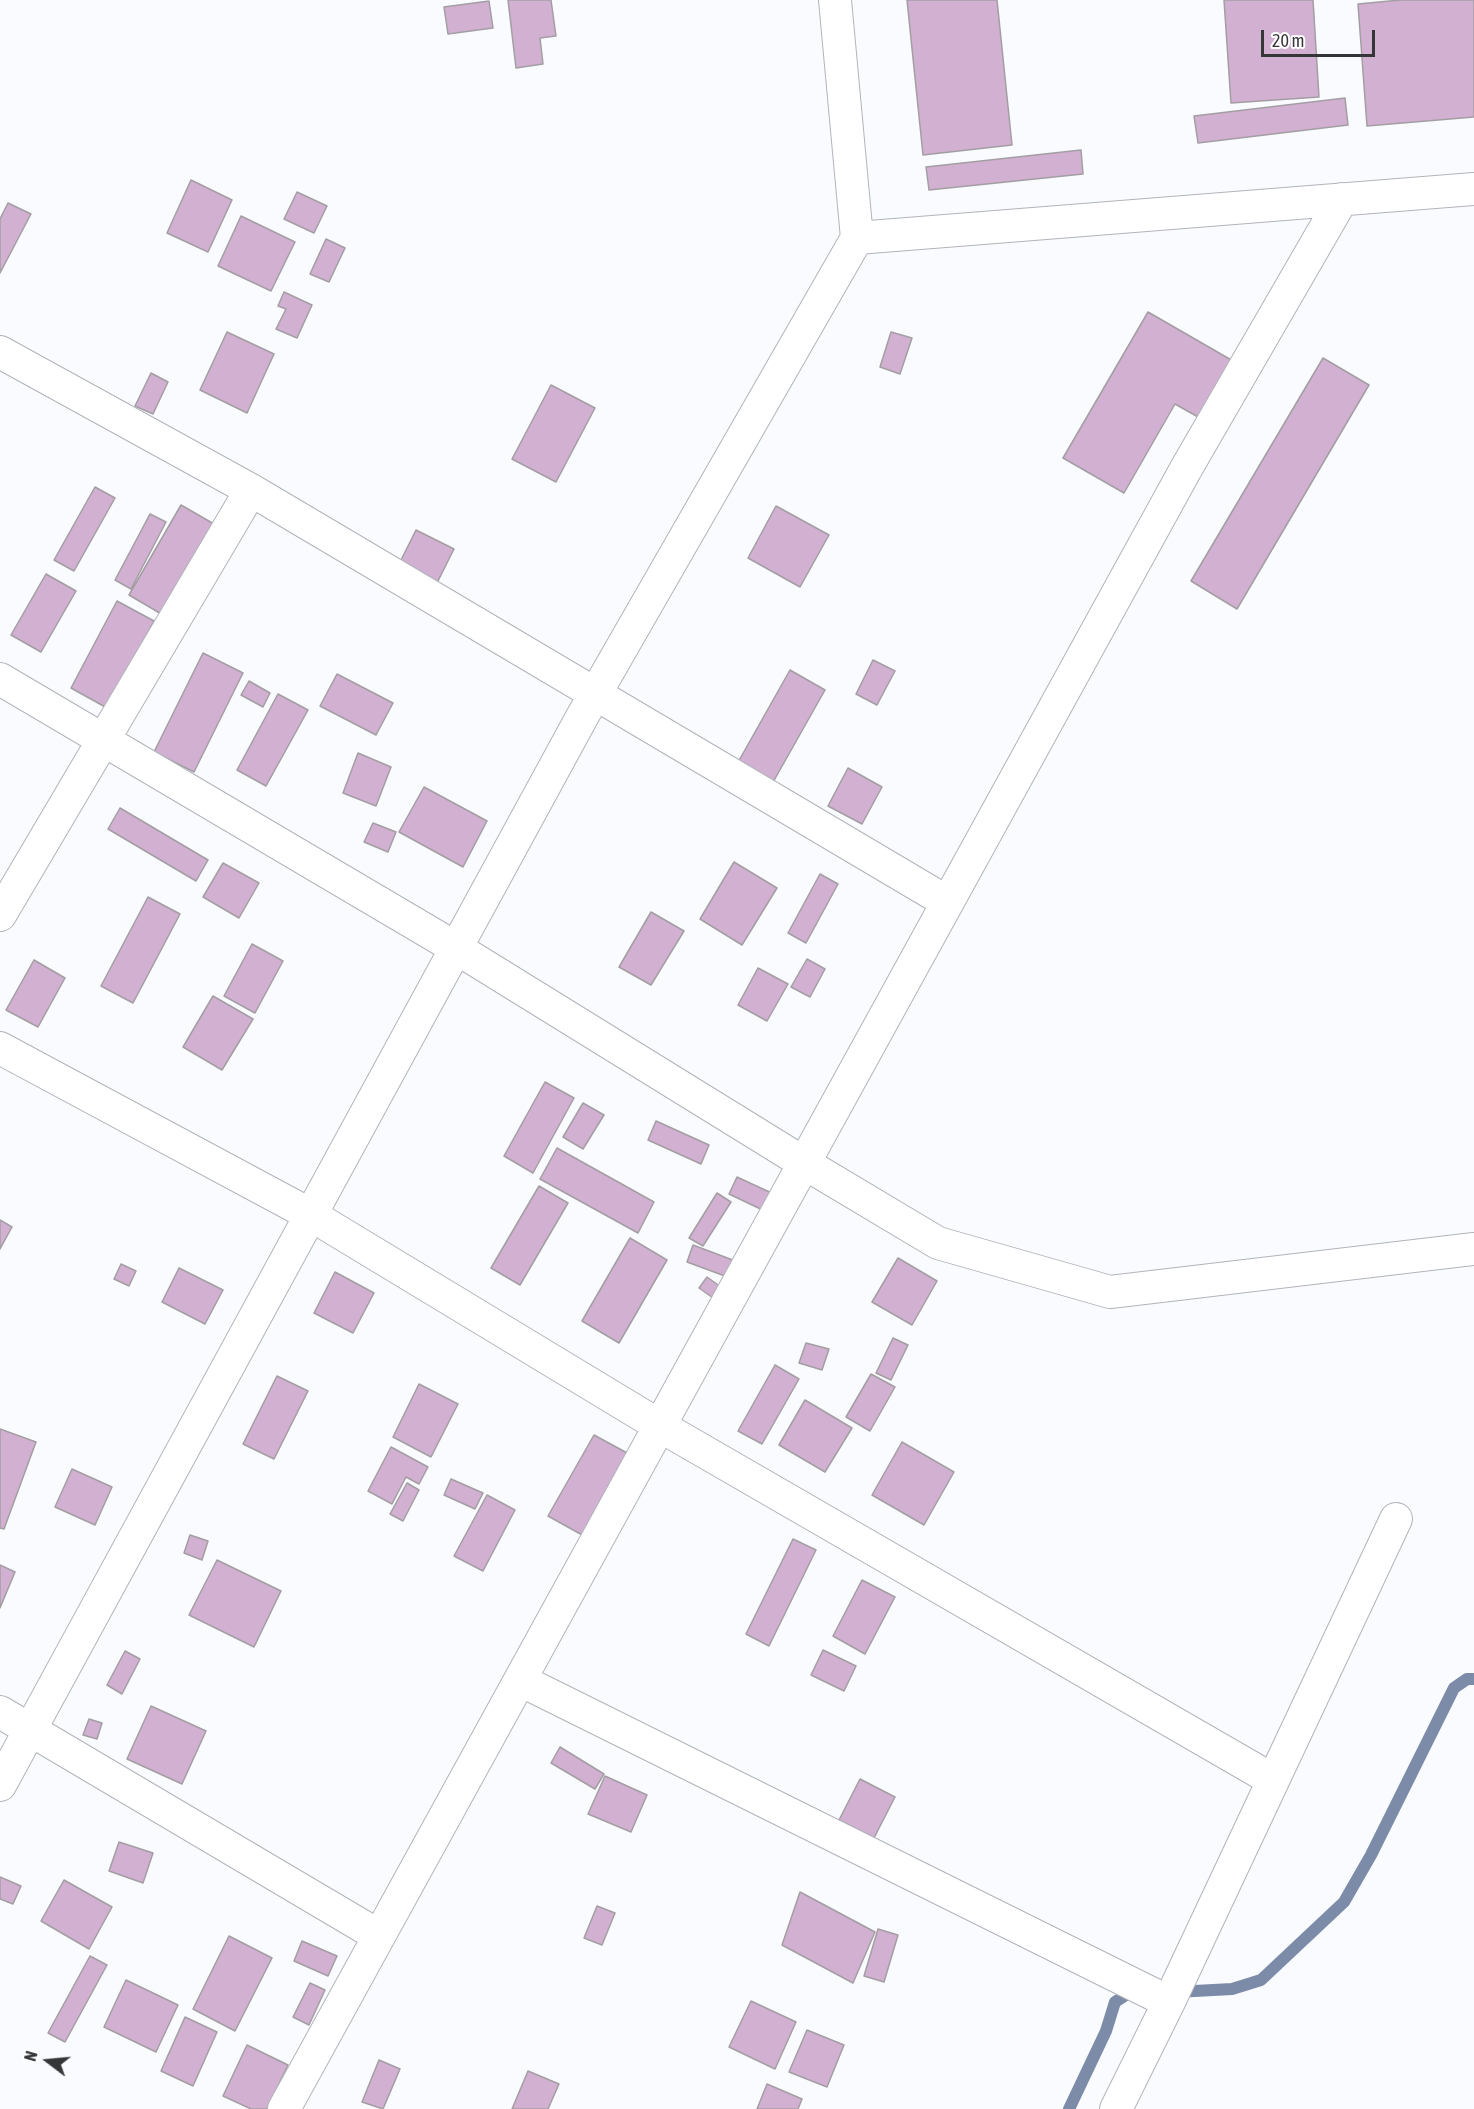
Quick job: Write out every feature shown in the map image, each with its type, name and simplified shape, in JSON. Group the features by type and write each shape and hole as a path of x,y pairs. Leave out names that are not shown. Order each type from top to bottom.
{"street":[{"path":"0,1785 596,694 857,238 835,0"},
{"path":"857,238 1474,189"},
{"path":"285,2109 1186,467 1342,199"},
{"path":"0,352 251,490 948,902"},
{"path":"0,915 251,490"},
{"path":"0,679 456,948 938,1243 1110,1292 1474,1249"},
{"path":"0,1048 311,1215 660,1426 1273,1780"},
{"path":"1116,2109 1169,2002 1396,1519"},
{"path":"520,1680 1169,2002"},
{"path":"0,1712 379,1936"}],"building":[{"path":"508,0 551,0 556,36 540,38 543,64 516,68"},
{"path":"907,0 997,0 1012,145 923,155"},
{"path":"1224,0 1313,0 1319,97 1231,103"},
{"path":"1400,0 1474,0 1474,117 1367,126 1358,4"},
{"path":"489,1 493,28 448,34 444,7"},
{"path":"1345,98 1348,125 1198,143 1194,116"},
{"path":"1081,150 1083,174 929,190 926,167"},
{"path":"191,180 232,200 208,252 167,233"},
{"path":"297,192 327,206 314,233 284,219"},
{"path":"8,203 31,214 0,273 0,219"},
{"path":"241,216 295,242 271,291 218,266"},
{"path":"326,239 345,248 329,282 310,274"},
{"path":"284,292 312,305 297,338 276,329 286,309 278,306"},
{"path":"1148,312 1240,365 1207,422 1175,404 1124,493 1063,458"},
{"path":"227,332 274,354 247,413 200,390"},
{"path":"891,332 912,338 900,374 880,367"},
{"path":"1323,358 1369,385 1237,609 1191,581"},
{"path":"151,373 168,382 153,414 135,406"},
{"path":"551,385 595,408 556,482 512,459"},
{"path":"95,487 115,498 74,571 54,560"},
{"path":"181,505 214,524 163,615 129,595"},
{"path":"776,506 829,535 800,587 748,558"},
{"path":"150,514 166,522 131,589 115,580"},
{"path":"416,530 454,549 436,585 398,566"},
{"path":"46,574 76,591 41,652 11,635"},
{"path":"117,601 154,621 107,708 71,688"},
{"path":"203,653 243,673 194,772 154,752"},
{"path":"873,660 895,671 877,705 856,694"},
{"path":"790,670 825,690 772,784 737,764"},
{"path":"337,674 393,703 376,735 320,706"},
{"path":"249,681 270,693 263,707 241,695"},
{"path":"278,694 308,710 266,786 237,770"},
{"path":"358,753 391,767 376,806 343,793"},
{"path":"848,768 882,787 862,824 828,806"},
{"path":"424,787 487,821 463,867 399,832"},
{"path":"120,808 208,860 196,881 108,829"},
{"path":"373,823 396,832 388,852 364,842"},
{"path":"734,862 777,888 742,945 700,919"},
{"path":"223,863 259,883 239,918 203,897"},
{"path":"820,874 838,884 806,943 788,933"},
{"path":"148,897 180,914 133,1003 101,986"},
{"path":"651,912 684,931 651,985 619,967"},
{"path":"252,944 283,961 255,1013 224,996"},
{"path":"807,959 825,969 810,997 791,987"},
{"path":"34,960 65,978 38,1027 6,1010"},
{"path":"758,968 788,984 767,1021 738,1005"},
{"path":"213,996 253,1019 222,1070 183,1047"},
{"path":"545,1082 574,1098 533,1173 504,1156"},
{"path":"583,1103 604,1115 583,1149 563,1137"},
{"path":"656,1121 709,1145 701,1164 648,1140"},
{"path":"557,1148 654,1202 638,1233 540,1179"},
{"path":"737,1177 778,1196 769,1213 729,1194"},
{"path":"539,1186 568,1203 520,1285 491,1268"},
{"path":"717,1193 731,1202 703,1246 689,1238"},
{"path":"0,1220 12,1227 0,1249"},
{"path":"630,1238 667,1260 619,1343 582,1321"},
{"path":"693,1245 738,1262 733,1279 687,1262"},
{"path":"898,1258 937,1281 912,1325 872,1302"},
{"path":"121,1264 136,1271 129,1286 114,1279"},
{"path":"179,1268 223,1290 205,1324 162,1302"},
{"path":"335,1272 374,1293 353,1333 314,1313"},
{"path":"707,1277 721,1287 713,1298 699,1288"},
{"path":"893,1338 908,1345 891,1380 876,1373"},
{"path":"806,1343 829,1349 822,1370 799,1363"},
{"path":"775,1365 799,1379 762,1444 738,1431"},
{"path":"871,1374 895,1387 870,1431 846,1417"},
{"path":"277,1376 308,1391 274,1459 243,1444"},
{"path":"419,1384 458,1404 431,1457 393,1437"},
{"path":"805,1400 852,1428 825,1472 779,1445"},
{"path":"0,1429 36,1442 4,1529 0,1528"},
{"path":"594,1435 629,1454 584,1536 548,1516"},
{"path":"902,1442 954,1472 924,1525 872,1495"},
{"path":"391,1447 428,1467 419,1484 406,1477 392,1504 368,1491"},
{"path":"72,1469 112,1487 95,1525 55,1507"},
{"path":"451,1479 483,1493 475,1509 444,1495"},
{"path":"407,1483 419,1490 403,1521 390,1514"},
{"path":"487,1495 515,1510 483,1571 454,1556"},
{"path":"190,1535 208,1541 202,1560 184,1553"},
{"path":"793,1539 816,1550 769,1646 746,1634"},
{"path":"217,1560 281,1591 254,1647 189,1615"},
{"path":"0,1565 15,1572 0,1608"},
{"path":"862,1580 895,1597 865,1654 833,1636"},
{"path":"823,1650 856,1666 844,1691 811,1675"},
{"path":"125,1651 140,1659 122,1694 107,1685"},
{"path":"151,1706 206,1731 182,1784 127,1759"},
{"path":"89,1719 102,1723 97,1739 83,1735"},
{"path":"560,1747 604,1774 595,1789 551,1763"},
{"path":"605,1776 647,1795 631,1832 588,1814"},
{"path":"860,1779 895,1797 874,1838 839,1820"},
{"path":"119,1842 153,1853 143,1883 109,1871"},
{"path":"0,1877 21,1886 13,1904 0,1899"},
{"path":"64,1880 112,1907 89,1949 41,1921"},
{"path":"800,1892 875,1932 853,1983 782,1945"},
{"path":"597,1906 615,1913 602,1945 584,1938"},
{"path":"878,1929 898,1935 884,1982 864,1976"},
{"path":"229,1936 272,1958 235,2031 193,2009"},
{"path":"302,1941 337,1956 328,1976 294,1961"},
{"path":"90,1956 107,1965 65,2042 48,2033"},
{"path":"126,1980 178,2005 156,2052 104,2027"},
{"path":"310,1983 325,1990 309,2025 293,2017"},
{"path":"751,2001 796,2022 775,2069 729,2047"},
{"path":"185,2017 217,2032 193,2086 161,2071"},
{"path":"807,2030 844,2045 827,2087 789,2072"},
{"path":"247,2045 288,2065 267,2109 251,2109 223,2096"},
{"path":"379,2060 400,2069 383,2109 362,2102"},
{"path":"528,2071 559,2084 548,2109 512,2109"},
{"path":"767,2084 802,2099 798,2109 757,2109"}],"waterway":[{"path":"1176,1992 1232,1989 1261,1980 1344,1902 1371,1855 1454,1688 1467,1679 1474,1679"},
{"path":"1069,2109 1106,2031 1115,2002 1129,1993 1137,1993"}]}
